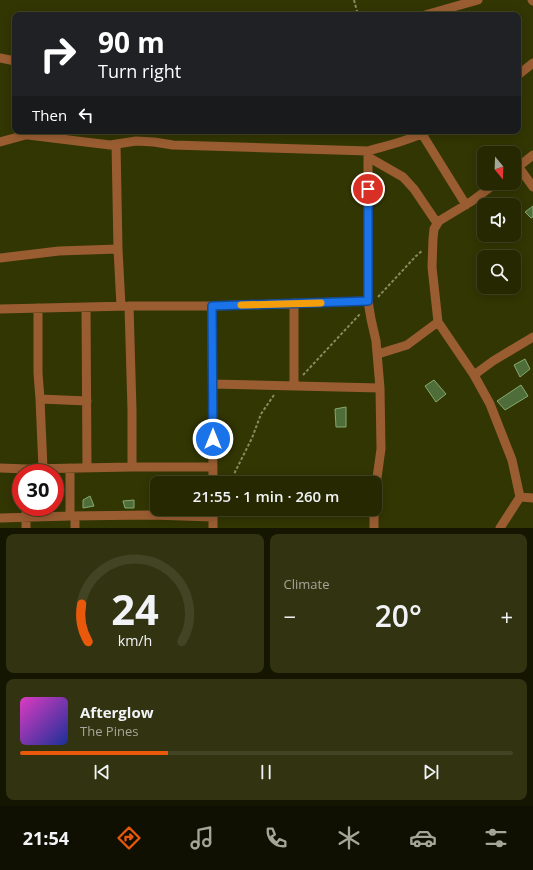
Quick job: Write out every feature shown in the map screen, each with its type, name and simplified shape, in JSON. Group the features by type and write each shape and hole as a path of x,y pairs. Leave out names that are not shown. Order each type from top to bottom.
{"street":[{"path":"435,12 478,0"},
{"path":"0,58 12,60"},
{"path":"521,73 533,63"},
{"path":"0,142 31,134"},
{"path":"28,135 110,145 136,141 173,145 368,154 419,134"},
{"path":"425,134 466,205"},
{"path":"116,144 118,250 125,306 132,410 132,467"},
{"path":"368,154 403,177 414,189 437,223"},
{"path":"368,154 368,301 378,354 380,388 381,449 377,476"},
{"path":"521,164 533,155"},
{"path":"521,174 533,187"},
{"path":"487,190 437,223 434,229 432,267 438,322 474,375 490,404 512,460 520,497 500,528"},
{"path":"0,258 59,251 118,250"},
{"path":"0,309 125,306 212,306 368,301"},
{"path":"294,303 296,382"},
{"path":"212,306 213,476"},
{"path":"86,307 87,468"},
{"path":"38,308 38,373 43,464"},
{"path":"378,354 407,345 438,322"},
{"path":"474,375 532,339"},
{"path":"213,384 296,382 380,388"},
{"path":"40,399 87,401"},
{"path":"64,468 213,467"},
{"path":"0,468 12,469"},
{"path":"70,468 72,516 75,528"},
{"path":"520,497 533,498"},
{"path":"1,518 150,515"},
{"path":"213,516 213,528"},
{"path":"374,516 374,528"},
{"path":"26,518 26,528"}],"path":[{"path":"354,0 357,12"},
{"path":"378,297 426,247"},
{"path":"296,382 363,312"},
{"path":"234,476 252,438 261,414 275,394"}],"building":[{"path":"533,206 533,217 531,218 525,212"},
{"path":"525,359 530,369 520,377 514,365"},
{"path":"434,380 446,394 436,402 425,386"},
{"path":"521,385 528,396 505,410 497,401"},
{"path":"346,407 346,427 336,427 335,409"},
{"path":"90,496 94,506 83,508 83,500"},
{"path":"134,500 134,508 125,508 123,501"}],"slow traffic":[{"path":"241,305 321,303"}],"route":[{"path":"213,439 212,306 368,301 368,189"}]}
